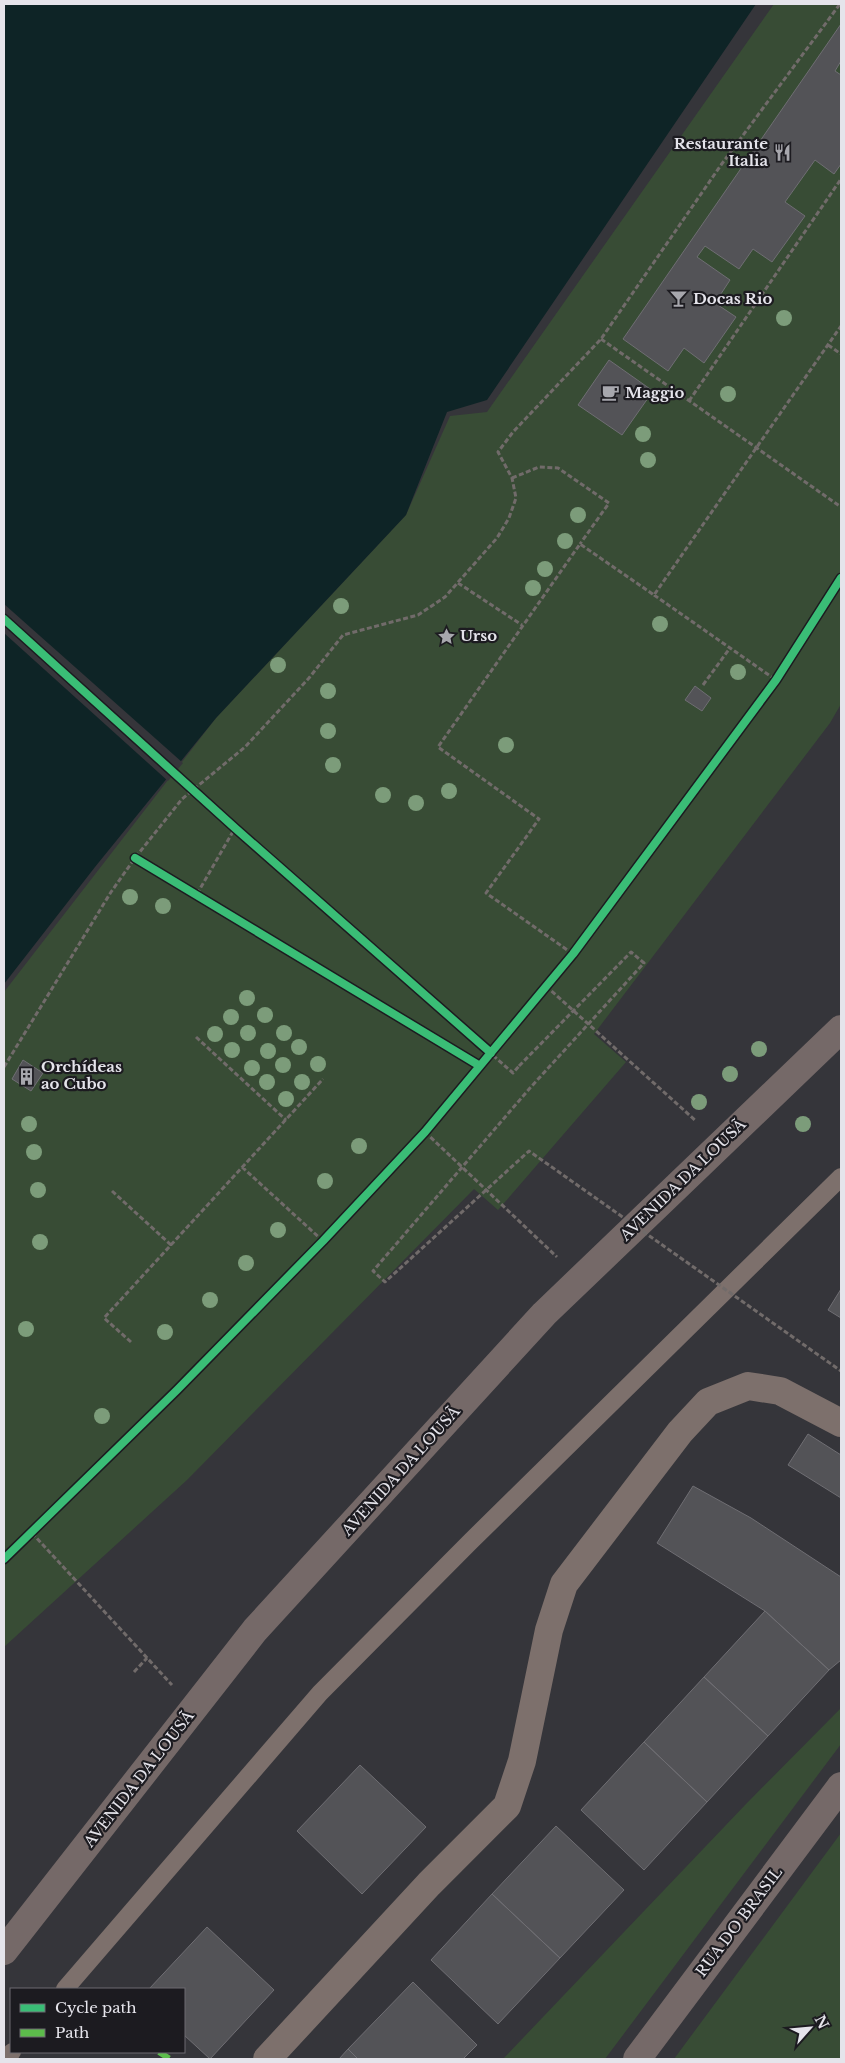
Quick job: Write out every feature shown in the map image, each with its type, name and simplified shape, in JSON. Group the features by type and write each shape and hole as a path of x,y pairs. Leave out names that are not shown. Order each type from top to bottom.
{"main road":[{"name":"AVENIDA DA LOUSÃ","path":"4,1951 269,1616 544,1314 841,1029"},
{"name":"RUA DO BRASIL","path":"637,2059 841,1786"}],"street":[{"path":"267,2059 429,1884 507,1806 522,1760 548,1630 564,1584 680,1432 708,1402 748,1386 780,1391 841,1423"}],"lane":[{"path":"66,1988 320,1693 470,1542 841,1177"}],"path":[{"path":"4,1067 111,892 135,858 182,799 246,747 310,678 342,635 418,615 445,597 497,538 510,518 516,498 512,478 498,452 512,432 601,339 721,165 840,4"},
{"path":"688,401 841,180"},
{"path":"654,595 841,326"},
{"path":"601,339 841,507"},
{"path":"828,345 841,354"},
{"path":"512,478 539,467 558,468 609,503 438,747 539,819 486,893 573,954"},
{"path":"580,544 776,680"},
{"path":"4,1559 177,1390 425,1132 573,954 776,680 841,578"},
{"path":"458,584 522,625"},
{"path":"4,619 235,828 513,1073 631,952 644,963 530,1088 373,1271 385,1282 529,1152 841,1371"},
{"path":"703,686 730,648"},
{"path":"197,894 235,828"},
{"path":"135,858 142,862"},
{"path":"189,889 205,899"},
{"path":"546,986 696,1121"},
{"path":"196,1037 286,1120"},
{"path":"471,1061 480,1066"},
{"path":"130,1342 104,1318 323,1080"},
{"path":"425,1132 558,1259"},
{"path":"242,1167 322,1241"},
{"path":"112,1191 170,1245"},
{"path":"32,1533 174,1687"},
{"path":"134,1672 147,1658"}],"green space":[{"path":"774,4 841,4 841,704 830,723 594,1034 626,1062 498,1210 474,1189 187,1480 4,1647 4,992 216,718 406,515 450,416 487,412"},
{"path":"841,1708 841,1744 605,2059 503,2059 746,1804"},
{"path":"841,1833 841,2059 674,2059"}],"water":[{"path":"4,4 756,4 487,400 447,412 406,515 216,718 95,867 4,984"}],"pier":[{"path":"4,604 183,763 168,781 4,633"}],"building":[{"path":"841,24 841,61 835,71 841,75 841,164 834,174 815,160 785,202 805,216 772,262 753,249 739,269 705,246 697,257 730,280 715,303 736,317 704,363 684,348 668,371 623,339"},
{"path":"609,360 653,391 622,435 578,405"},
{"path":"695,686 711,698 702,711 685,700"},
{"name":"Orchídeas ao Cubo","path":"23,1060 43,1073 31,1091 12,1079"},
{"path":"841,1289 841,1318 828,1310"},
{"path":"808,1434 841,1455 841,1498 788,1465"},
{"path":"693,1486 751,1518 841,1577 841,1660 829,1670 765,1611 657,1543"},
{"path":"765,1611 829,1670 768,1736 704,1677"},
{"path":"704,1677 768,1736 707,1802 644,1742"},
{"path":"644,1742 707,1802 644,1870 581,1810"},
{"path":"360,1765 426,1827 362,1894 297,1831"},
{"path":"556,1826 624,1890 560,1958 492,1894"},
{"path":"492,1894 560,1958 498,2024 431,1960"},
{"path":"207,1927 274,1990 210,2059 185,2036 185,1988 150,1988"},
{"path":"413,1982 477,2045 463,2059 358,2059 348,2049"},
{"path":"348,2049 358,2059 339,2059"}],"marked path":[{"path":"161,2053 170,2059"}],"cycle path":[{"path":"4,1559 177,1390 323,1241 425,1132 573,954 776,680 841,578"},
{"path":"4,619 235,828 491,1053"},
{"path":"135,858 480,1066"}],"place":[{"name":"Restaurante Italia","path":"782,153"},
{"name":"Docas Rio","path":"679,299"},
{"name":"Maggio","path":"611,393"},
{"name":"Urso","path":"446,636"},
{"name":"Orchídeas ao Cubo","path":"27,1076"}]}
